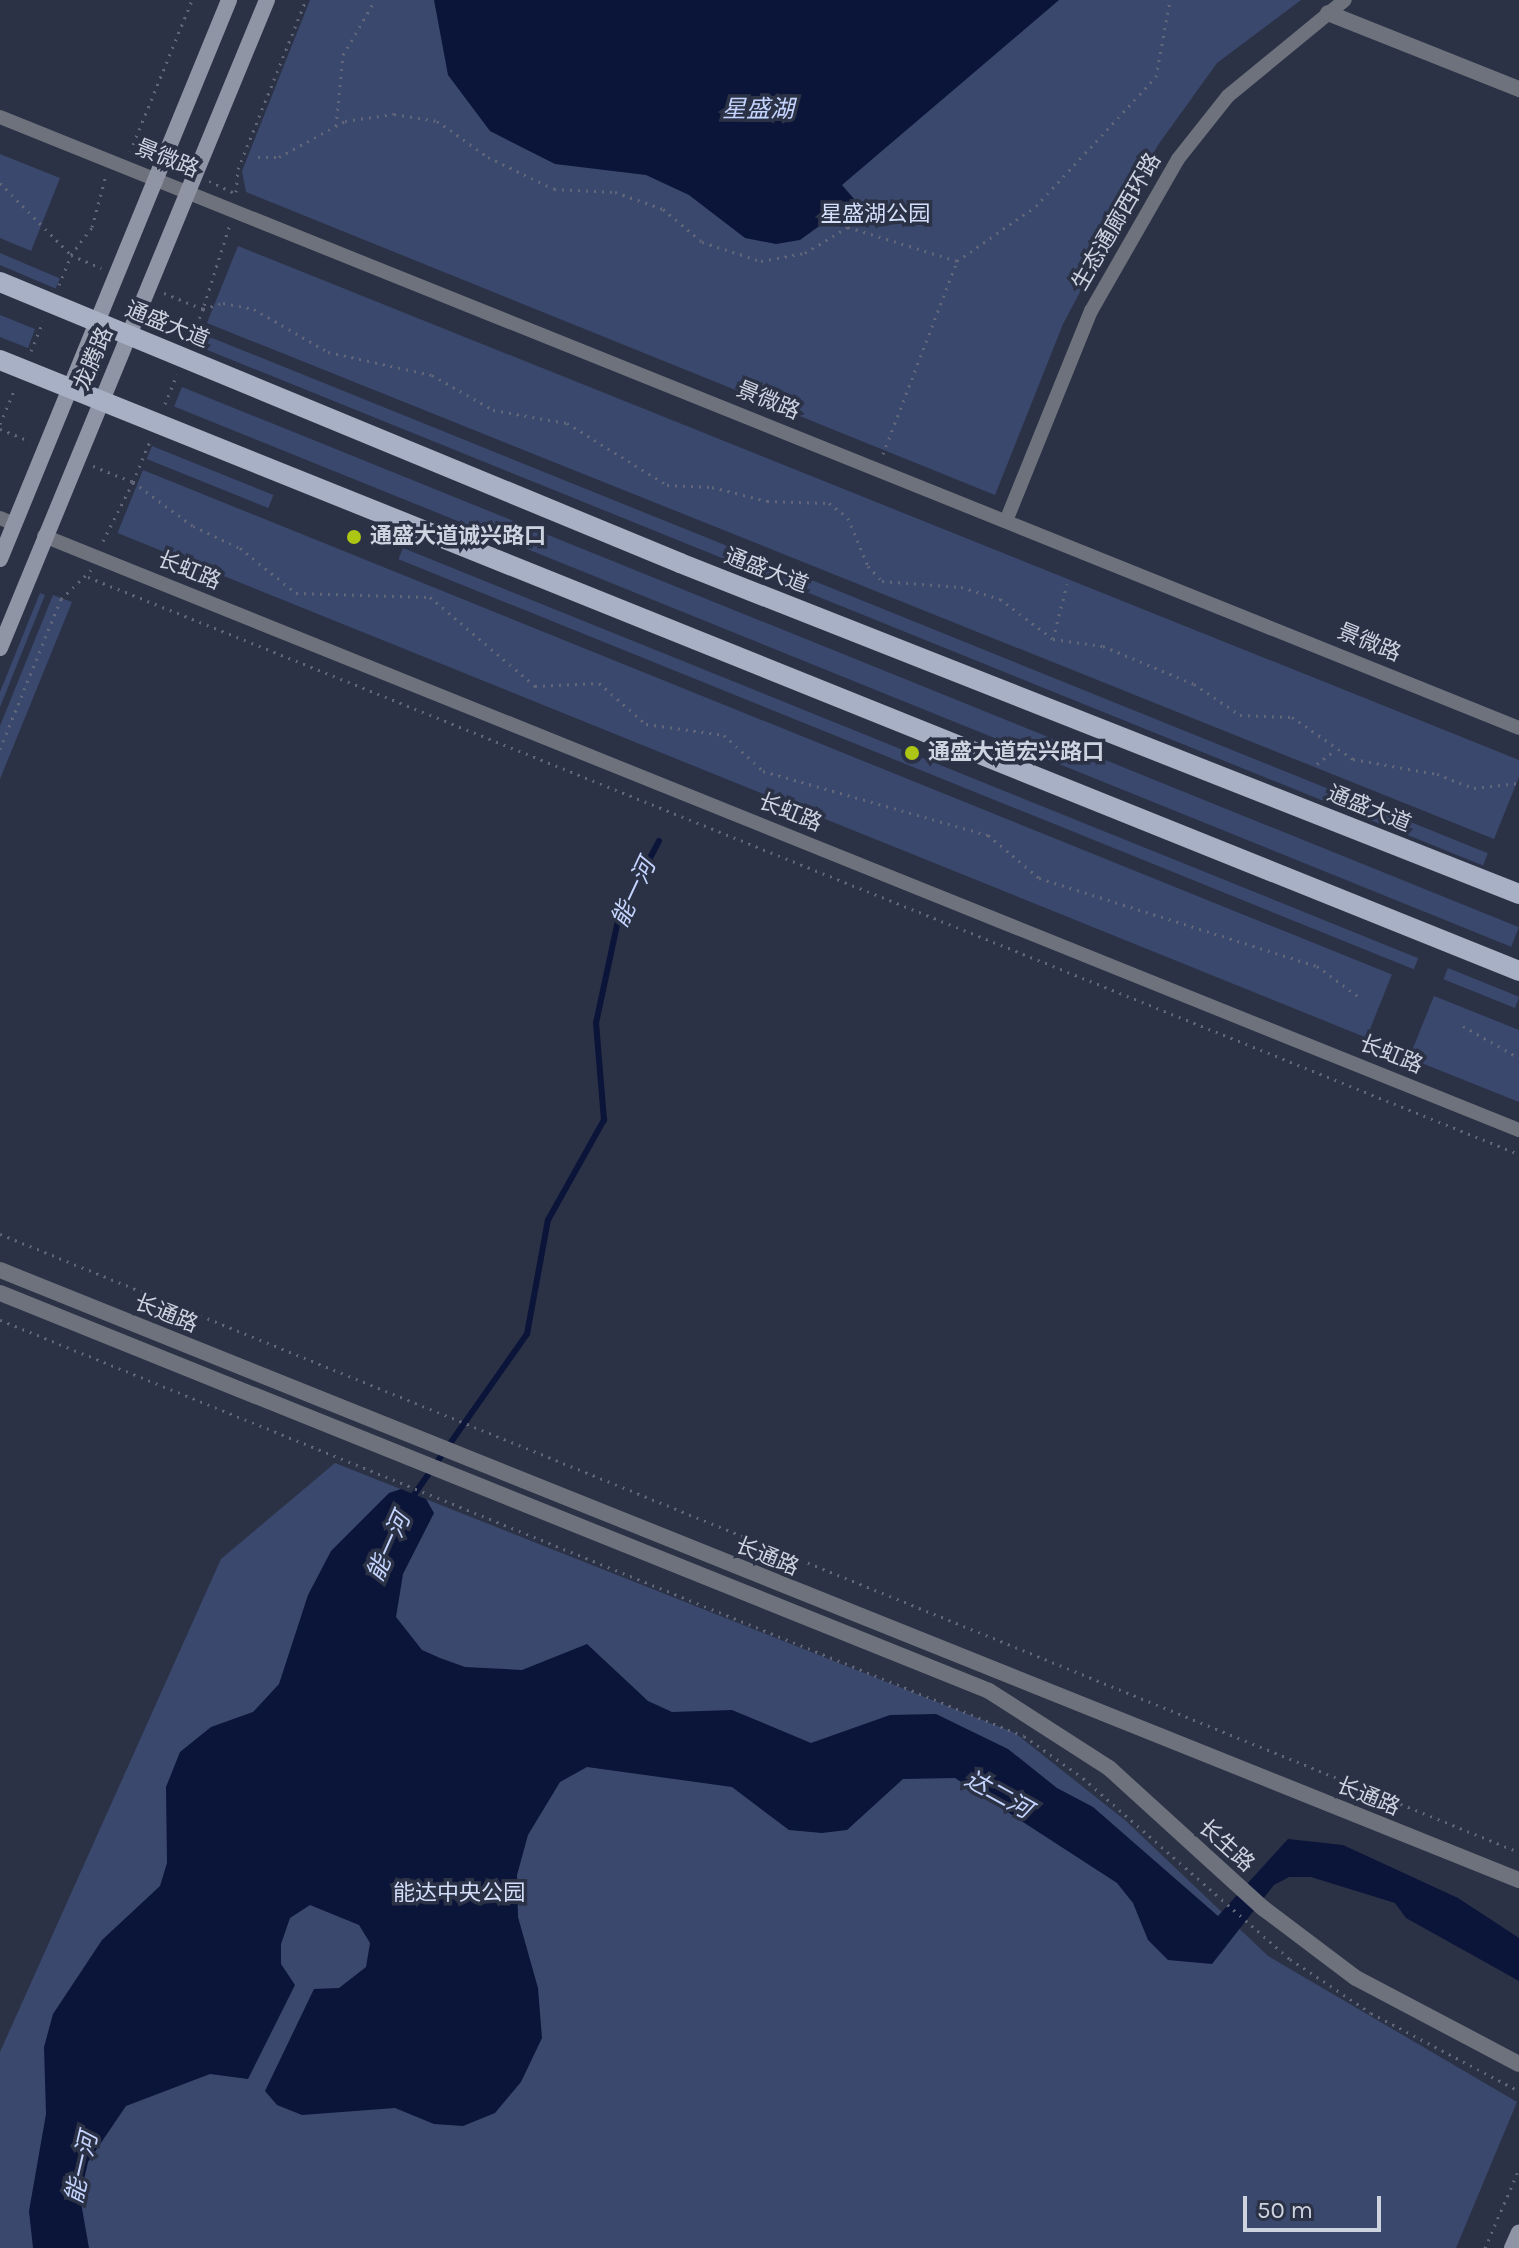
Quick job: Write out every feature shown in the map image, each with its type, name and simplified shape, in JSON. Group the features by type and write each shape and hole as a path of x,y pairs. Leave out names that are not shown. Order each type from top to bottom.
{"main road":[{"name":"龙腾路","path":"0,559 7,521 70,389 229,0"},
{"name":"龙腾路","path":"0,648 267,0"},
{"name":"通盛大道","path":"0,282 680,563 1519,894"},
{"path":"0,360 1519,971"},
{"path":"1512,2248 1519,2232"}],"street":[{"name":"生态通廊西环路","path":"1006,521 1091,311 1178,159 1228,96 1345,0"},
{"path":"1328,13 1519,89"},
{"name":"景微路","path":"0,117 157,179 193,184 1006,521 1519,728"},
{"name":"长虹路","path":"44,536 1519,1130"},
{"name":"长通路","path":"0,1270 1519,1880"},
{"name":"长通路","path":"0,1293 907,1657"},
{"name":"长生路","path":"907,1657 989,1691 1064,1736 1109,1768 1263,1908 1356,1978 1519,2064"}],"path":[{"path":"130,152 192,0"},
{"path":"239,202 236,192 238,169 306,0"},
{"path":"336,126 343,55 375,0"},
{"path":"883,454 957,261 1036,206 1156,77 1170,0"},
{"path":"258,157 279,157 336,126 394,114 437,121 488,157 554,189 615,192 663,209 702,242 761,261 805,253 848,227 957,261"},
{"path":"116,152 130,152 143,157"},
{"path":"0,183 71,255 92,227 111,164"},
{"path":"193,184 236,192"},
{"path":"234,214 208,276 203,309 223,303 254,309 328,352 432,375 493,410 567,423 667,485 712,487 767,501 829,503 848,518 868,566 882,581 961,587 1000,599 1053,639 1103,646 1194,684 1240,715 1292,717 1353,759 1437,774 1474,788 1519,783"},
{"path":"100,549 133,482 193,526 240,548 296,593 430,597 535,686 599,683 646,724 724,735 763,771 988,835 1039,878 1317,966 1359,997"},
{"path":"0,749 61,599 88,577 94,563"},
{"path":"88,577 1519,1154"},
{"path":"1053,639 1067,584"},
{"path":"1317,764 1336,749"},
{"path":"1463,1026 1519,1058"},
{"path":"0,1234 1519,1852"},
{"path":"0,1320 449,1498 1024,1736 1083,1778 1252,1928 1371,2013 1519,2091"},
{"path":"1485,2248 1519,2169"}],"green space":[{"name":"星盛湖公园","path":"310,0 1301,0 1217,63 1158,145 1063,324 995,495 246,192 242,171"},
{"path":"0,154 60,178 31,251 0,238"},
{"path":"238,246 1519,760 1519,777 1494,839 207,323"},
{"path":"0,253 60,278 56,289 0,265"},
{"path":"0,315 35,329 28,348 0,337"},
{"path":"200,333 1488,853 1483,865 195,345"},
{"path":"182,387 1519,927 1511,947 174,406"},
{"path":"152,446 273,495 268,508 147,459"},
{"path":"143,470 1392,975 1366,1038 118,533"},
{"path":"403,548 1418,958 1414,969 399,559"},
{"path":"40,593 45,595 0,707 0,692"},
{"path":"53,595 72,602 0,779 0,726"},
{"path":"1448,968 1519,997 1515,1008 1444,979"},
{"path":"1434,996 1519,1030 1519,1102 1409,1058"},
{"name":"能达中央公园","path":"335,1463 1015,1733 1126,1821 1268,1956 1517,2102 1456,2248 0,2248 0,2052 221,1559"}],"water":[{"name":"星盛湖","path":"434,0 1059,0 842,185 855,200 800,240 776,244 745,238 689,195 646,175 555,164 490,131 448,75"},
{"name":"达二河","path":"401,1489 426,1499 434,1513 403,1574 396,1617 422,1650 440,1658 465,1667 522,1670 587,1644 648,1701 672,1712 732,1710 811,1743 890,1715 936,1714 1008,1749 1057,1788 1093,1807 1218,1916 1288,1839 1343,1845 1458,1898 1519,1938 1519,1981 1406,1918 1395,1903 1311,1877 1289,1877 1274,1885 1212,1964 1168,1960 1148,1940 1133,1903 1117,1883 955,1778 903,1779 847,1830 822,1833 789,1830 732,1787 587,1767 560,1782 528,1835 517,1875 518,1917 538,1988 542,2038 521,2082 495,2113 463,2126 434,2124 395,2108 302,2115 277,2105 265,2091 314,1989 339,1988 366,1967 370,1943 359,1925 310,1905 290,1918 281,1944 281,1964 295,1985 248,2079 210,2074 126,2106 88,2162 80,2197 89,2248 33,2248 29,2211 46,2114 44,2047 53,2014 102,1940 160,1886 167,1863 166,1787 180,1752 211,1727 253,1712 279,1684 308,1595 331,1551 389,1493"}],"waterway":[{"name":"能一河","path":"411,1499 527,1334 548,1220 604,1120 596,1023 618,920 659,841"}],"place":[{"name":"通盛大道诚兴路口","path":"354,537"},
{"name":"通盛大道宏兴路口","path":"912,753"}]}
